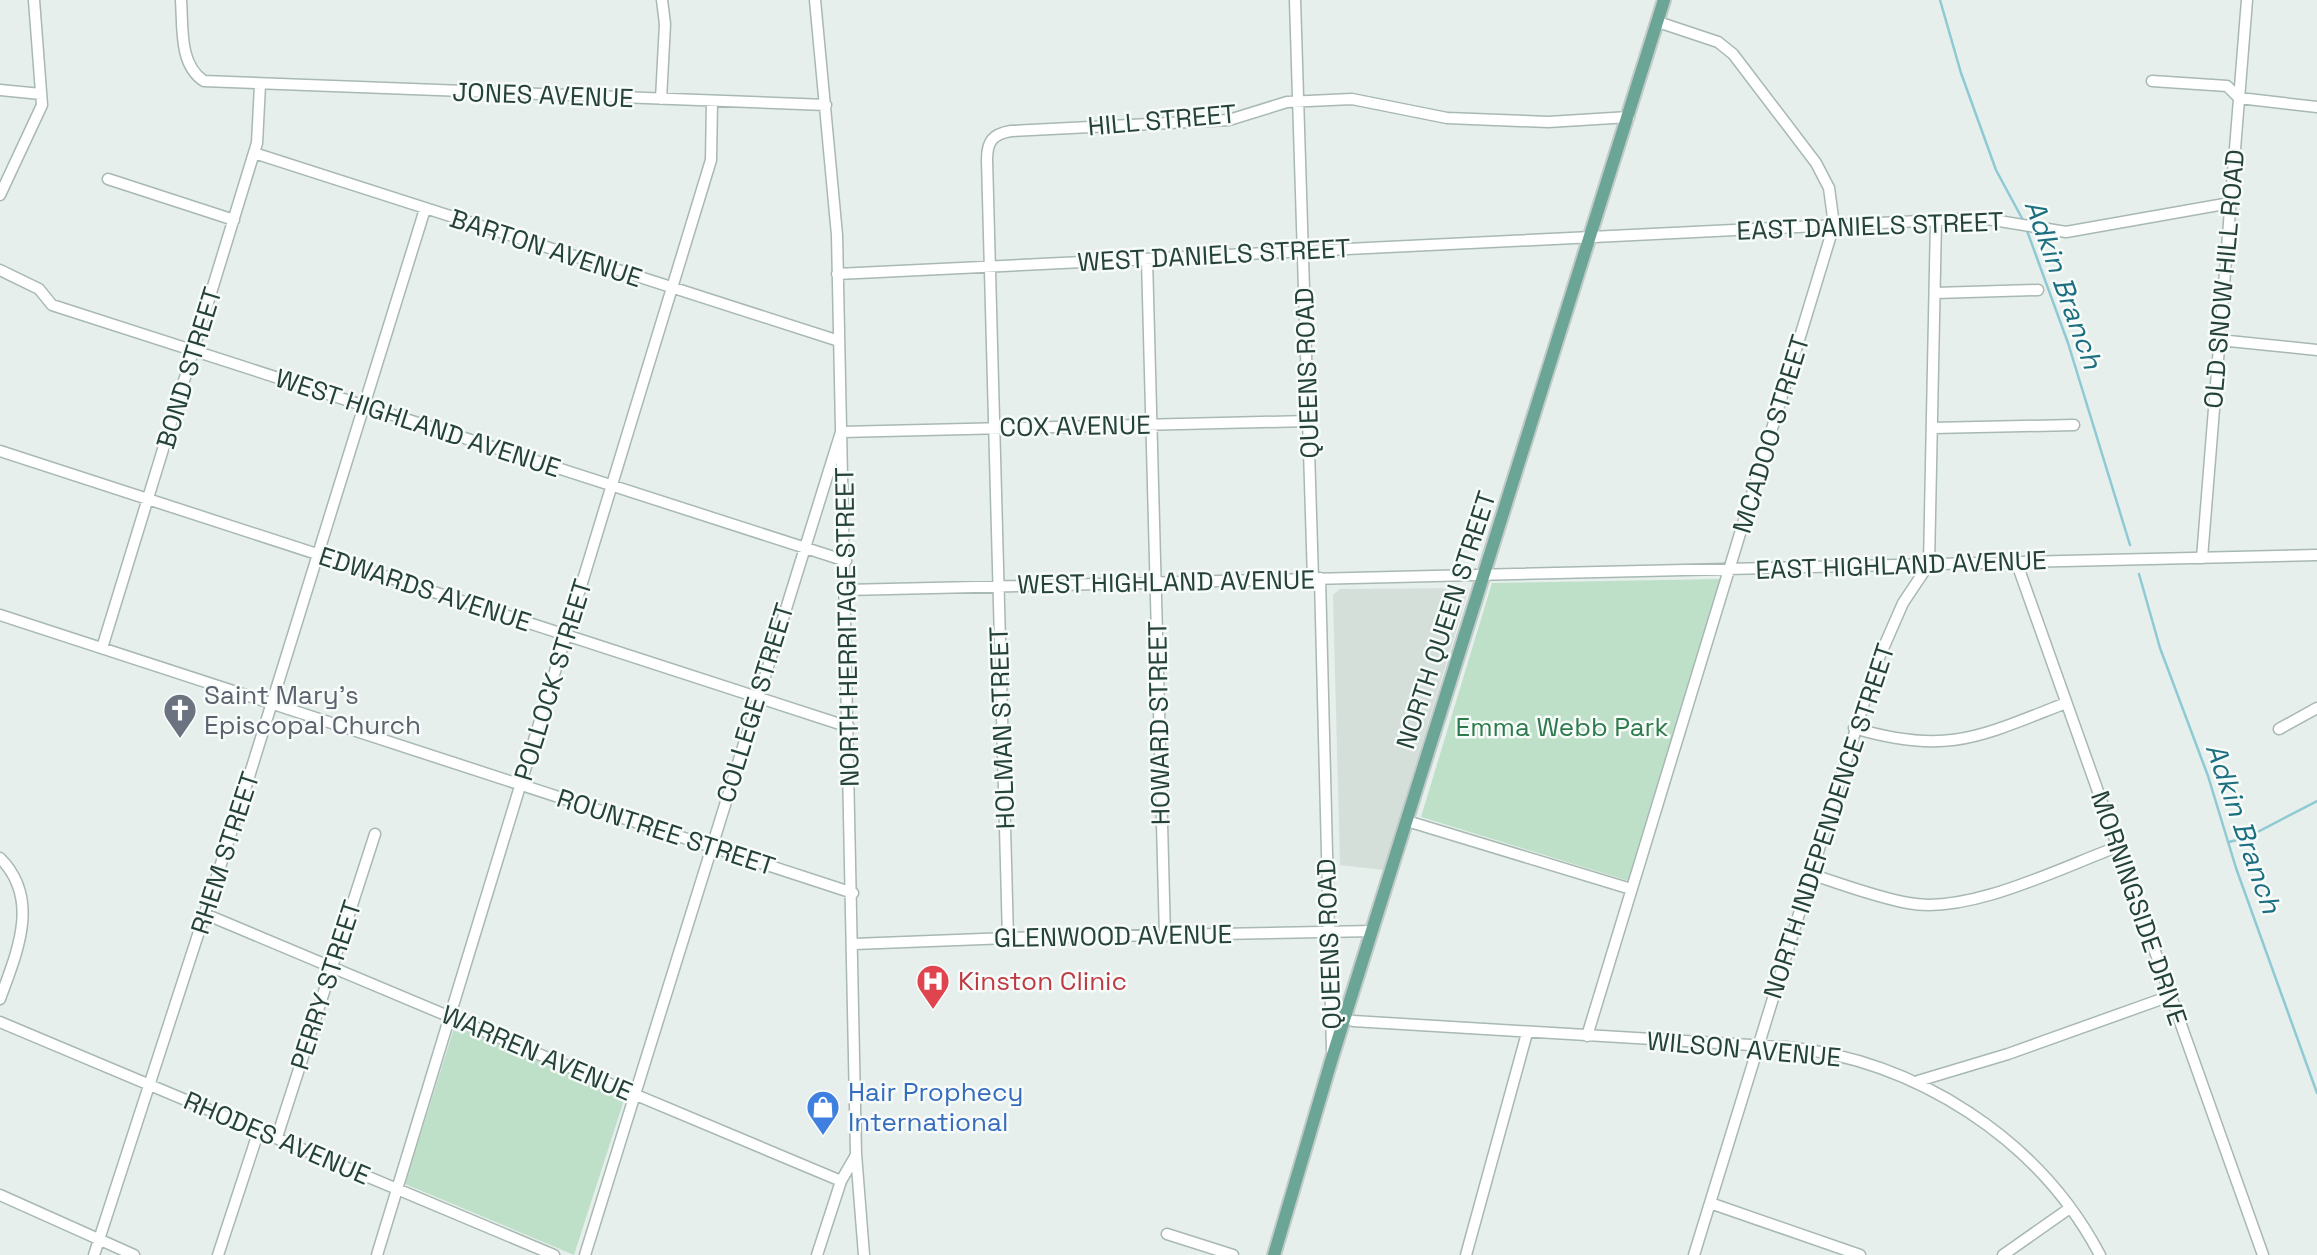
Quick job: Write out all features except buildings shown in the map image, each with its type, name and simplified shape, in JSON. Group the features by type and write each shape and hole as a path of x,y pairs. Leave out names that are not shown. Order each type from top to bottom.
{"main road":[{"name":"NORTH QUEEN STREET","path":"1274,1255 1332,1058 1664,0"}],"street":[{"path":"0,195 42,104 34,0"},
{"name":"JONES AVENUE","path":"181,0 186,56 195,76 204,81 826,105"},
{"path":"661,99 665,23 662,0"},
{"name":"NORTH HERRITAGE STREET","path":"815,0 826,105 837,274 846,561 856,1154 864,1255"},
{"name":"QUEENS ROAD","path":"1296,0 1308,421 1332,1058"},
{"name":"OLD SNOW HILL ROAD","path":"2202,558 2247,0"},
{"name":"MCADOO STREET","path":"1587,1036 1834,225 1829,188 1816,163 1733,54 1718,42 1658,22"},
{"path":"2152,81 2227,86 2239,98 2317,107"},
{"name":"BOND STREET","path":"102,648 254,153 260,85"},
{"path":"0,90 41,94"},
{"name":"HILL STREET","path":"992,267 987,149 995,136 1011,131 1229,120 1287,102 1352,99 1447,118 1548,122 1629,117"},
{"name":"POLLOCK STREET","path":"377,1255 711,160 712,102"},
{"name":"BARTON AVENUE","path":"254,153 839,341"},
{"path":"108,179 234,220"},
{"name":"EAST DANIELS STREET","path":"1591,237 1981,218 2066,232 2230,203"},
{"name":"RHEM STREET","path":"94,1255 272,704 425,209"},
{"path":"1929,564 1937,220"},
{"name":"WEST DANIELS STREET","path":"837,274 1591,237"},
{"name":"HOWARD STREET","path":"1147,259 1165,936"},
{"name":"HOLMAN STREET","path":"992,267 1008,937"},
{"name":"WEST HIGHLAND AVENUE","path":"0,270 39,289 52,305 846,561"},
{"path":"1935,293 2038,290"},
{"path":"2219,340 2317,350"},
{"name":"COX AVENUE","path":"841,432 1308,421"},
{"path":"1933,428 2074,425"},
{"name":"COLLEGE STREET","path":"585,1255 803,547 841,432"},
{"name":"EDWARDS AVENUE","path":"0,451 849,727"},
{"name":"EAST HIGHLAND AVENUE","path":"1485,573 1729,570 2317,555"},
{"name":"MORNINGSIDE DRIVE","path":"2016,561 2263,1255"},
{"name":"NORTH INDEPENDENCE STREET","path":"1694,1255 1854,728 1887,638 1908,595 1929,564"},
{"name":"WEST HIGHLAND AVENUE","path":"846,590 1485,573"},
{"name":"ROUNTREE STREET","path":"0,615 853,893"},
{"path":"1854,728 1913,742 1952,741 1988,733 2066,703"},
{"path":"2279,729 2317,708"},
{"path":"1407,821 1631,889"},
{"name":"PERRY STREET","path":"277,1137 375,834"},
{"path":"1810,874 1908,903 1938,905 1978,898 2118,847"},
{"path":"0,859 20,889 24,916 0,999"},
{"name":"WARREN AVENUE","path":"205,914 841,1181"},
{"name":"GLENWOOD AVENUE","path":"854,944 1008,937 1373,931"},
{"path":"1918,1082 2008,1054 2170,996"},
{"name":"WILSON AVENUE","path":"1353,1021 1758,1046 1842,1055 1918,1082 1985,1123 2027,1162 2070,1208 2100,1255"},
{"name":"RHODES AVENUE","path":"0,1022 554,1255"},
{"path":"1466,1255 1528,1033"},
{"path":"218,1255 259,1130"},
{"path":"817,1255 841,1181 856,1154"},
{"path":"0,1195 134,1255"},
{"path":"1710,1203 1860,1255"},
{"path":"2003,1255 2070,1208"},
{"path":"1167,1234 1233,1255"}],"shaded area":[{"path":"1469,588 1384,870 1340,865 1333,595 1340,589"}],"green space":[{"name":"Emma Webb Park","path":"1720,579 1629,881 1421,817 1492,583"},
{"path":"455,1025 625,1097 574,1255 405,1184"}],"waterway":[{"name":"Adkin Branch","path":"1940,0 1961,73 1996,170 2024,222"},
{"name":"Adkin Branch","path":"2026,228 2068,343 2130,545"},
{"name":"Adkin Branch","path":"2139,574 2160,648 2208,776 2236,868 2317,1093"},
{"path":"2229,842 2248,837 2317,801"}],"place":[{"name":"Saint Mary's Episcopal Church","path":"180,740"},
{"name":"Kinston Clinic","path":"933,1011"},
{"name":"Hair Prophecy International","path":"823,1137"}]}
